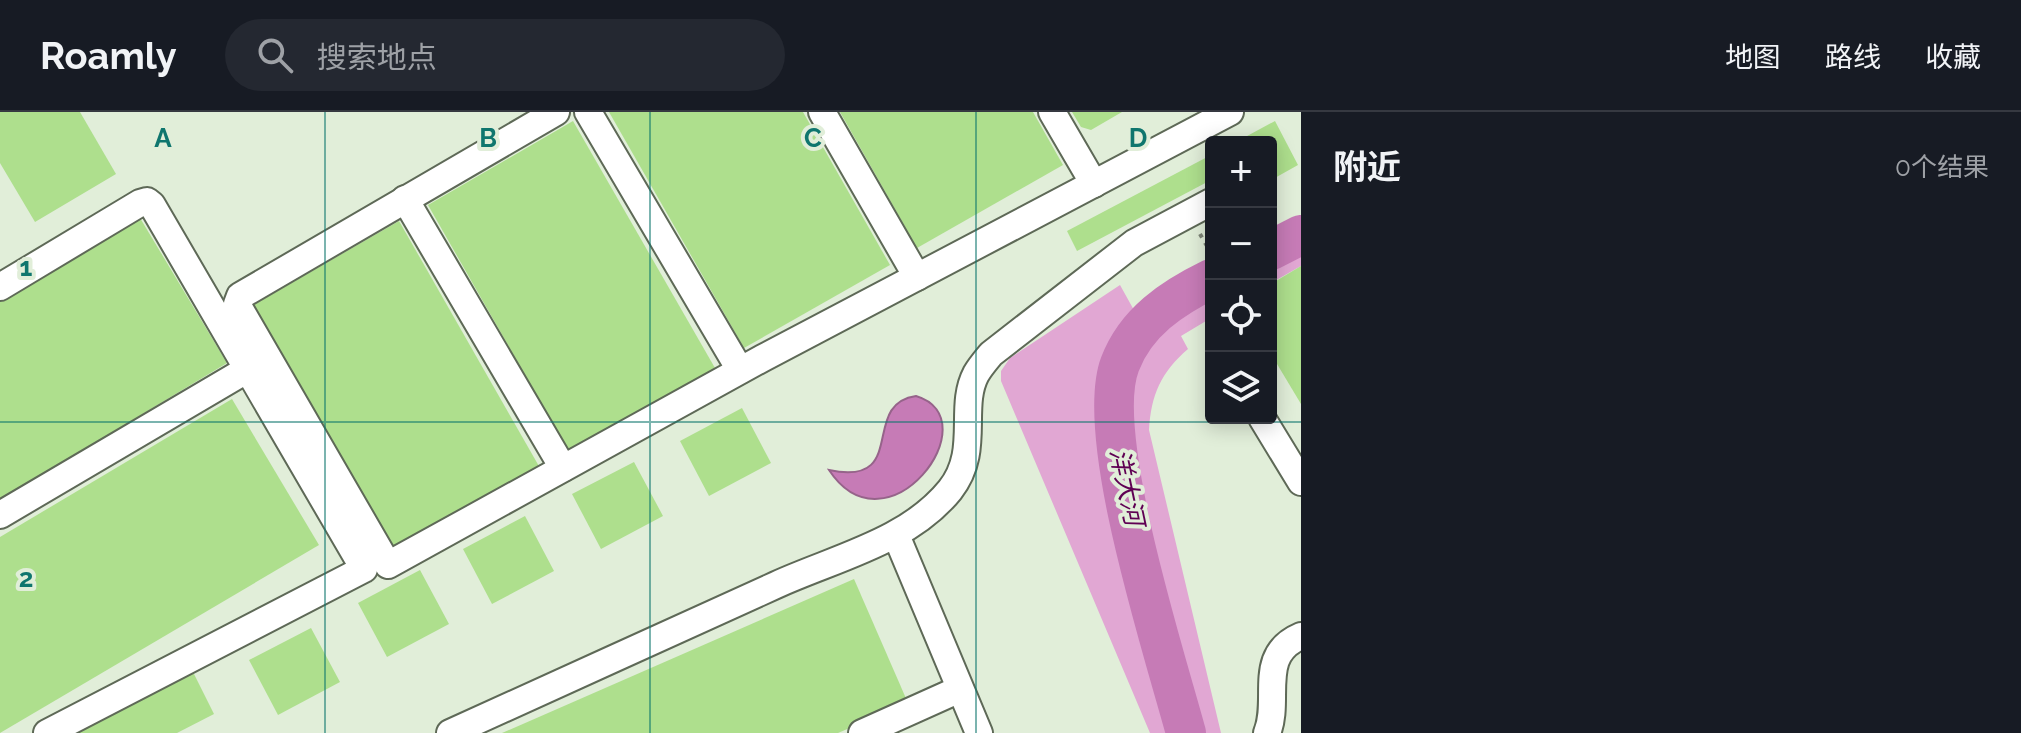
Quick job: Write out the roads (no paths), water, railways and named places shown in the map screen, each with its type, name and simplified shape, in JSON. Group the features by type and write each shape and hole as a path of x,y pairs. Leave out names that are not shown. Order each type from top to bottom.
{"lane":[{"path":"556,112 247,290 237,304 388,565 740,370 1230,112"},
{"path":"588,112 740,370"},
{"path":"822,112 917,277"},
{"path":"1052,112 1094,184"},
{"path":"405,199 563,468"},
{"path":"0,287 147,201 159,213 364,569 47,733"},
{"path":"450,733 828,561 896,535 916,522 953,486 969,446 970,400 975,375 991,354 1134,243 1205,205"},
{"path":"0,515 248,369"},
{"path":"1266,424 1301,482"},
{"path":"896,535 979,733"},
{"path":"1267,733 1271,722 1272,667 1279,651 1301,636"},
{"path":"862,733 960,689"}],"waterway":[{"name":"洋大河","path":"1277,247 1301,235"},
{"name":"洋大河","path":"1186,733 1123,491 1114,397 1120,364 1135,336 1169,303 1209,280"}]}
